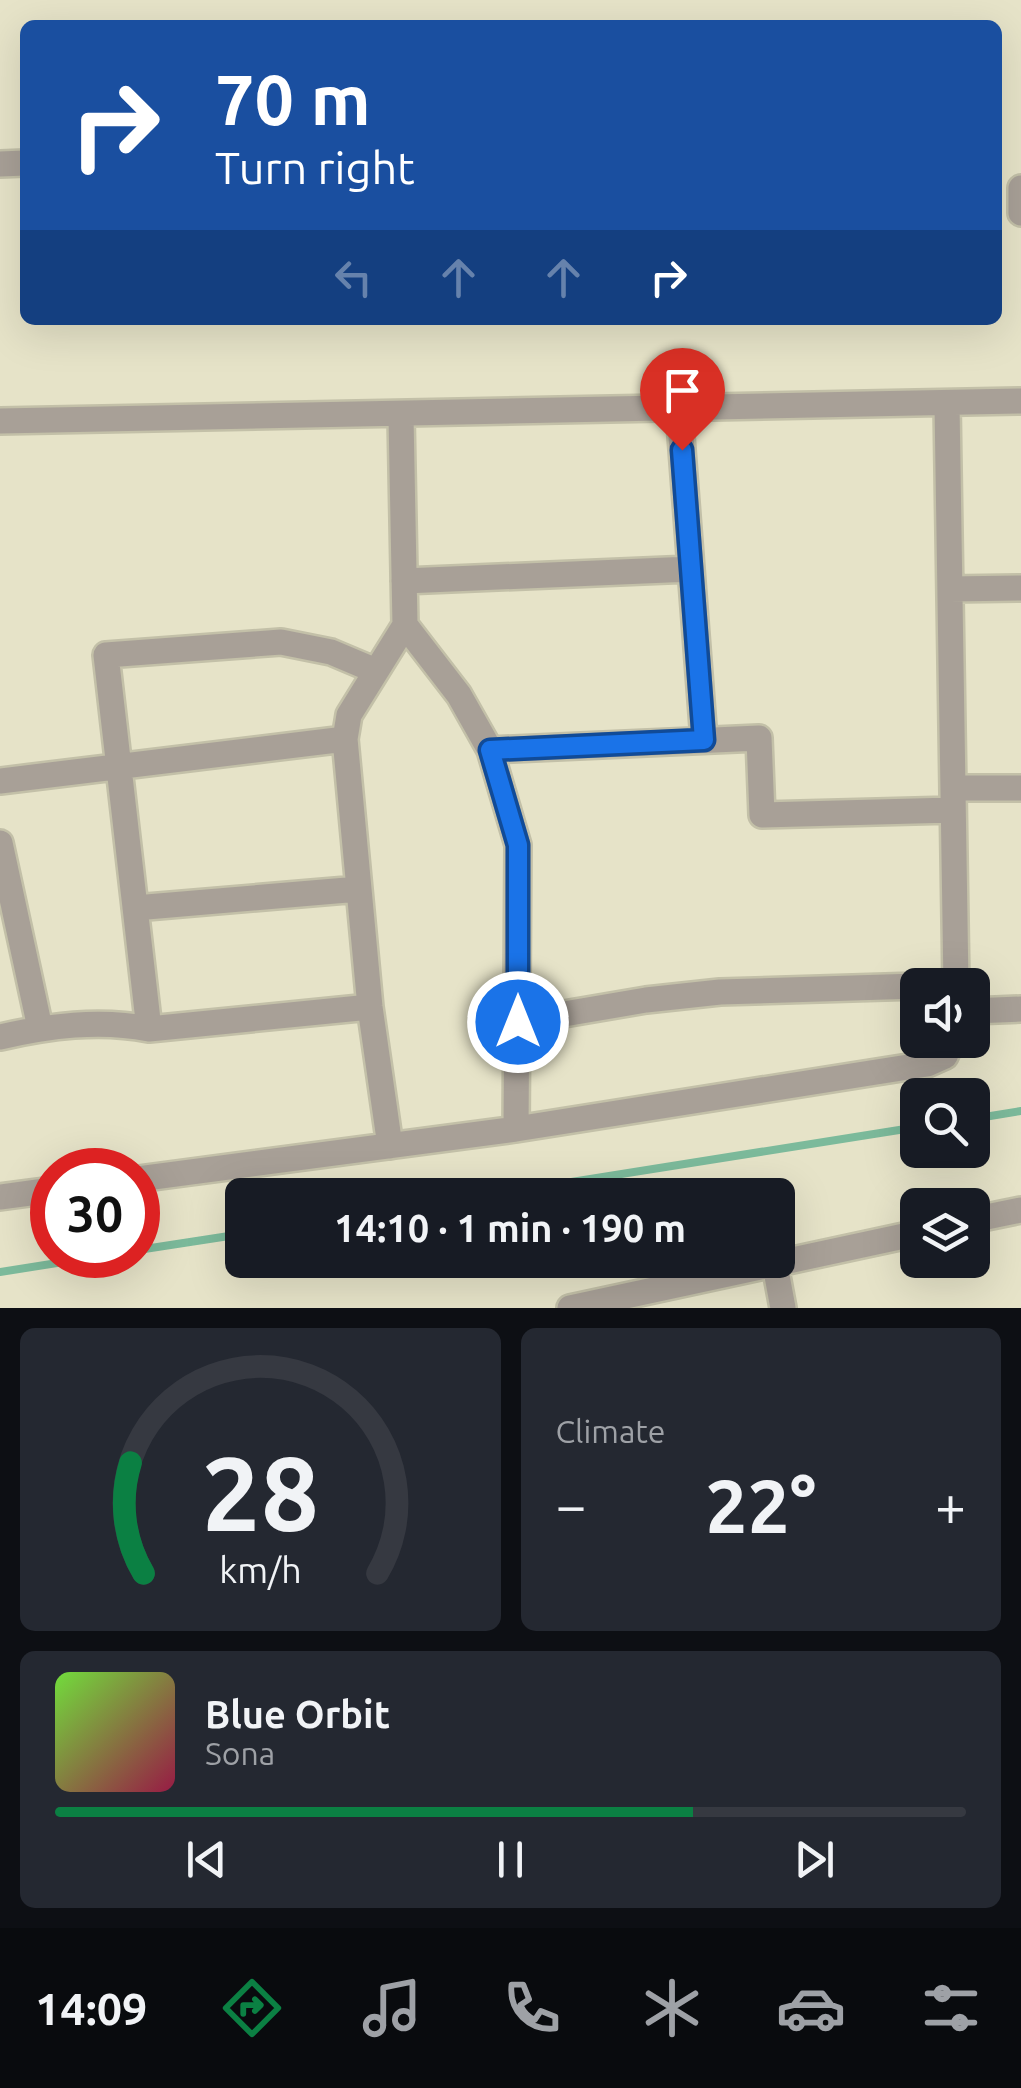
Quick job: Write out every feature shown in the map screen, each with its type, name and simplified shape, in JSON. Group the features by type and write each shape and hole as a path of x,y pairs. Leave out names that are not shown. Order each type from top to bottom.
{"street":[{"path":"1021,188 1021,213"},
{"path":"0,421 1021,401"},
{"path":"947,404 954,968"},
{"path":"679,410 704,740"},
{"path":"401,416 406,625 459,696 490,750 518,845 516,1130"},
{"path":"404,581 691,569"},
{"path":"950,588 1021,588"},
{"path":"390,1146 370,1007 346,739 349,715 406,625"},
{"path":"149,1030 106,655 281,642 332,652 376,672"},
{"path":"490,750 759,738 762,815 953,799 1021,788"},
{"path":"0,781 346,739"},
{"path":"0,843 40,1028"},
{"path":"135,908 359,889"},
{"path":"518,1022 720,992 900,987"},
{"path":"0,1036 40,1028 117,1022 149,1030 370,1007"},
{"path":"990,1010 1021,1009"},
{"path":"160,1176 516,1130 928,1064 941,1058"},
{"path":"0,1197 30,1193"},
{"path":"990,1216 1021,1210"},
{"path":"795,1261 900,1237"},
{"path":"570,1308 713,1278"},
{"path":"777,1278 783,1308"}],"waterway":[{"path":"990,1116 1021,1111"},
{"path":"596,1178 900,1130"},
{"path":"160,1247 225,1237"},
{"path":"0,1272 30,1267"}],"route":[{"path":"518,1022 518,845 490,750 704,740 682,450"}]}
